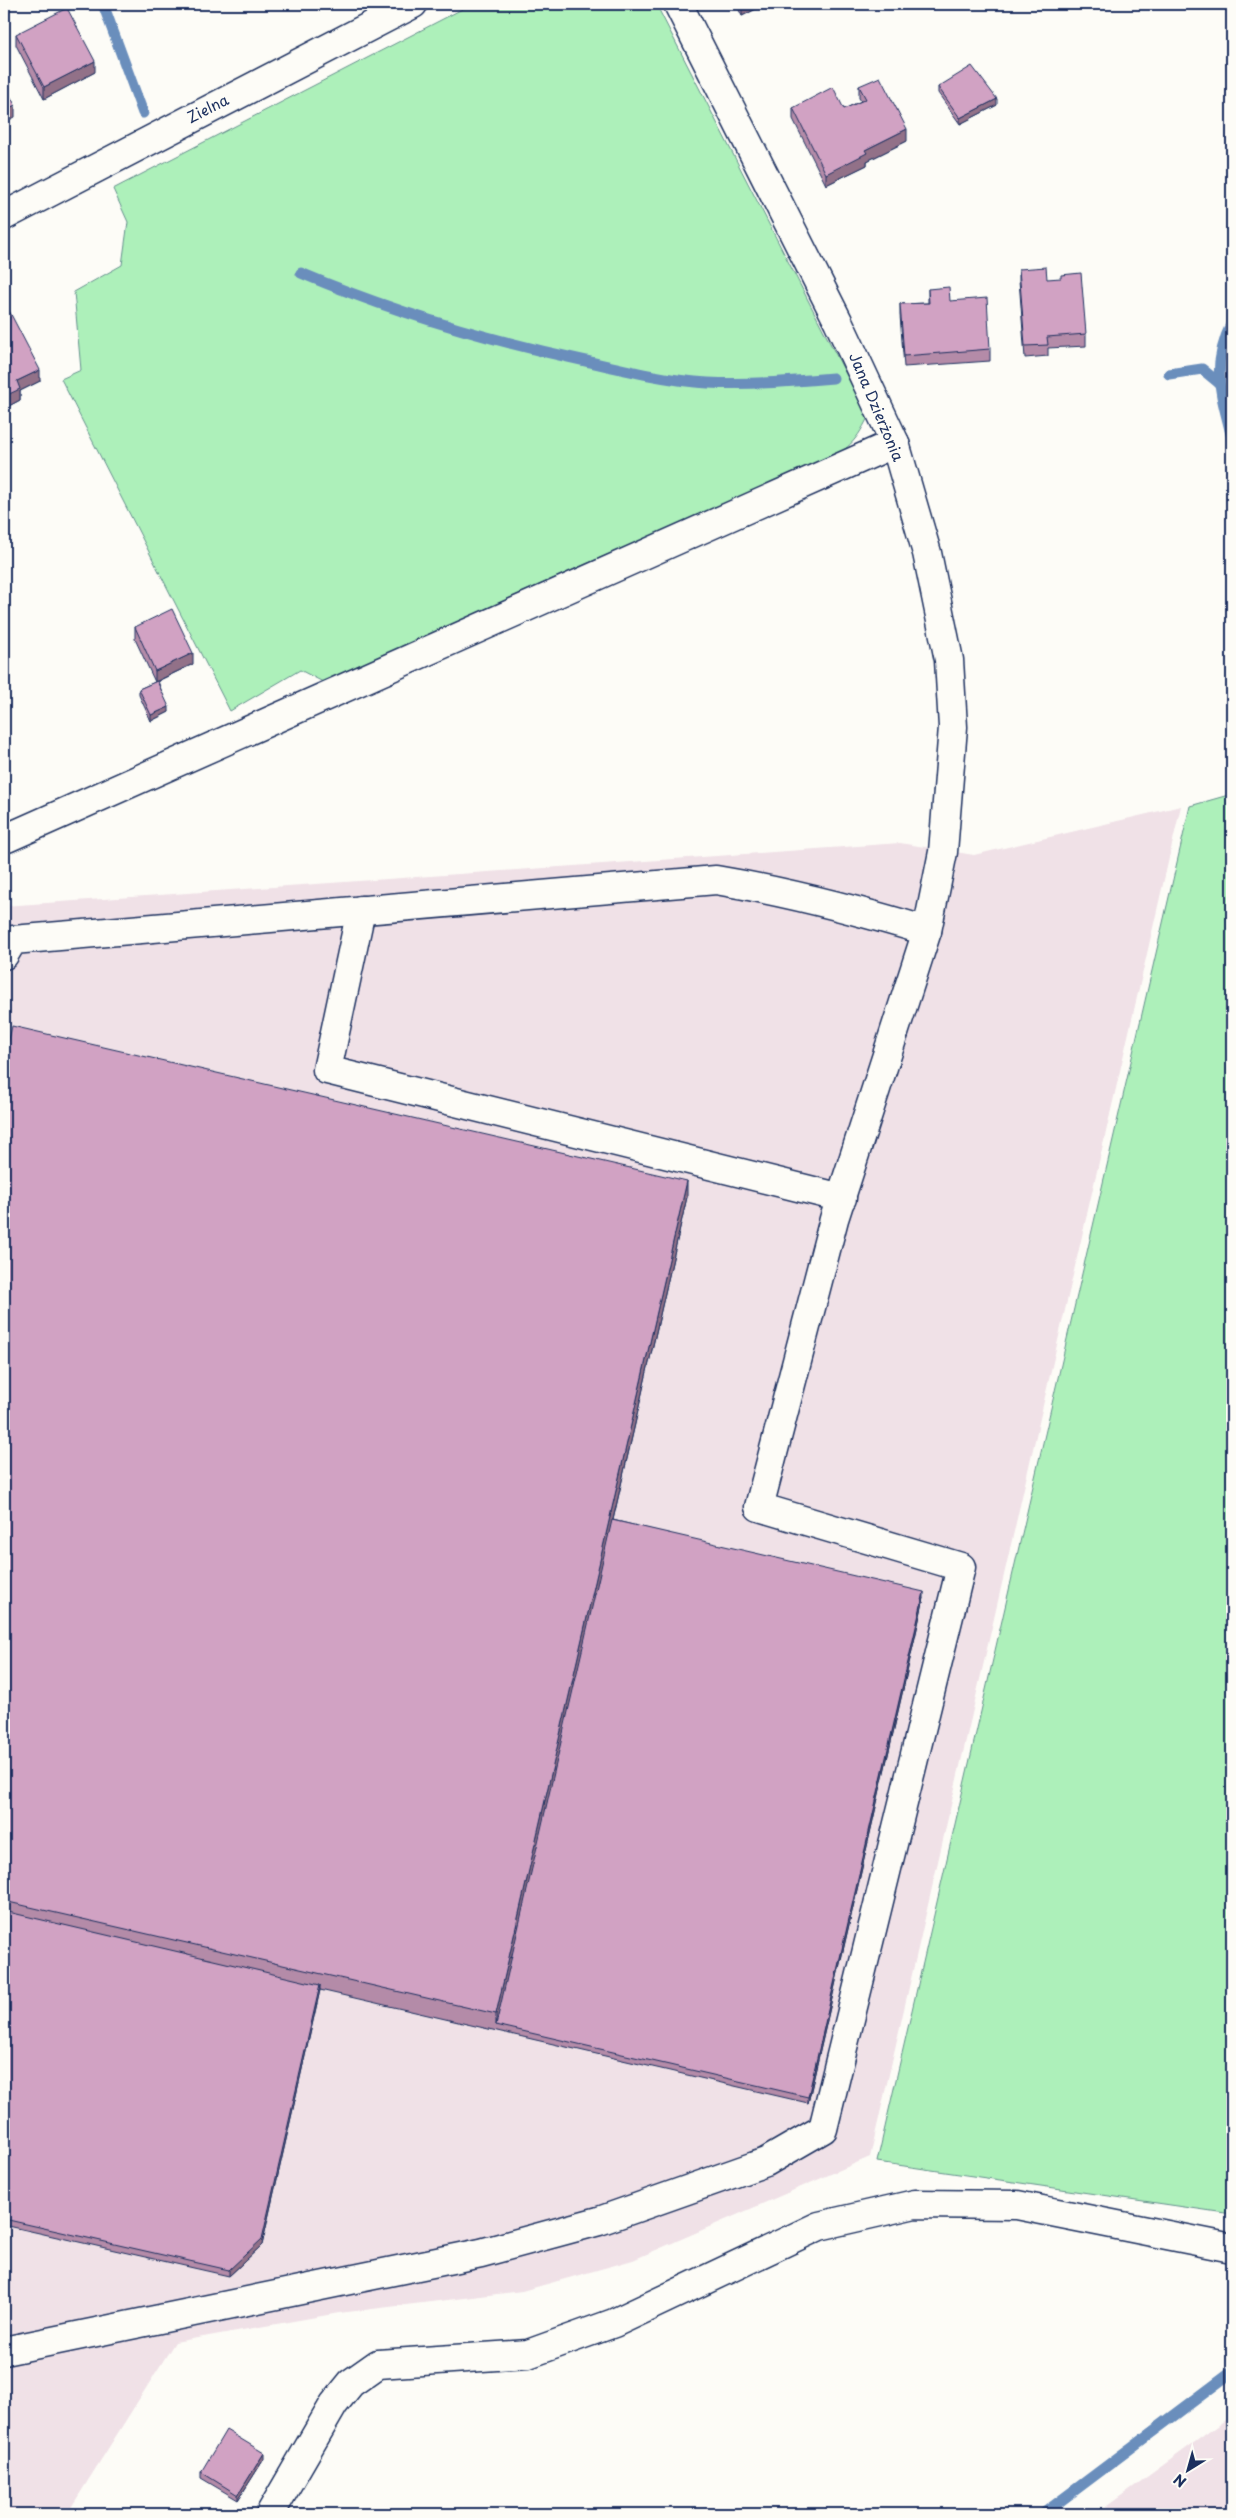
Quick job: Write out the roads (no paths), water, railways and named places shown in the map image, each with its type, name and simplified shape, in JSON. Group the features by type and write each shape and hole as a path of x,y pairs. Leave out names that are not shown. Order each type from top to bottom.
{"street":[{"name":"Zielna","path":"4,216 413,4"},
{"name":"Jana Dzierżonia","path":"4,2351 481,2253 590,2224 766,2162 823,2129 961,1567 759,1507 842,1198 927,931 943,844 952,727 949,660 927,553 895,443 838,320 678,4"},
{"path":"4,838 895,443"},
{"path":"4,955 13,940 716,880 788,892 851,908 927,931"},
{"path":"361,910 327,1070 842,1198"},
{"path":"270,2514 334,2404 351,2383 378,2364 528,2354 614,2323 819,2226 915,2204 1017,2205 1232,2248"}],"waterway":[{"path":"103,4 143,113"},
{"path":"301,273 441,324 549,353 647,375 693,382 724,384 770,383 833,378"},
{"path":"1232,322 1225,338 1219,367 1221,393 1232,438"},
{"path":"1169,374 1202,369 1219,383"},
{"path":"1043,2514 1232,2372"}]}
